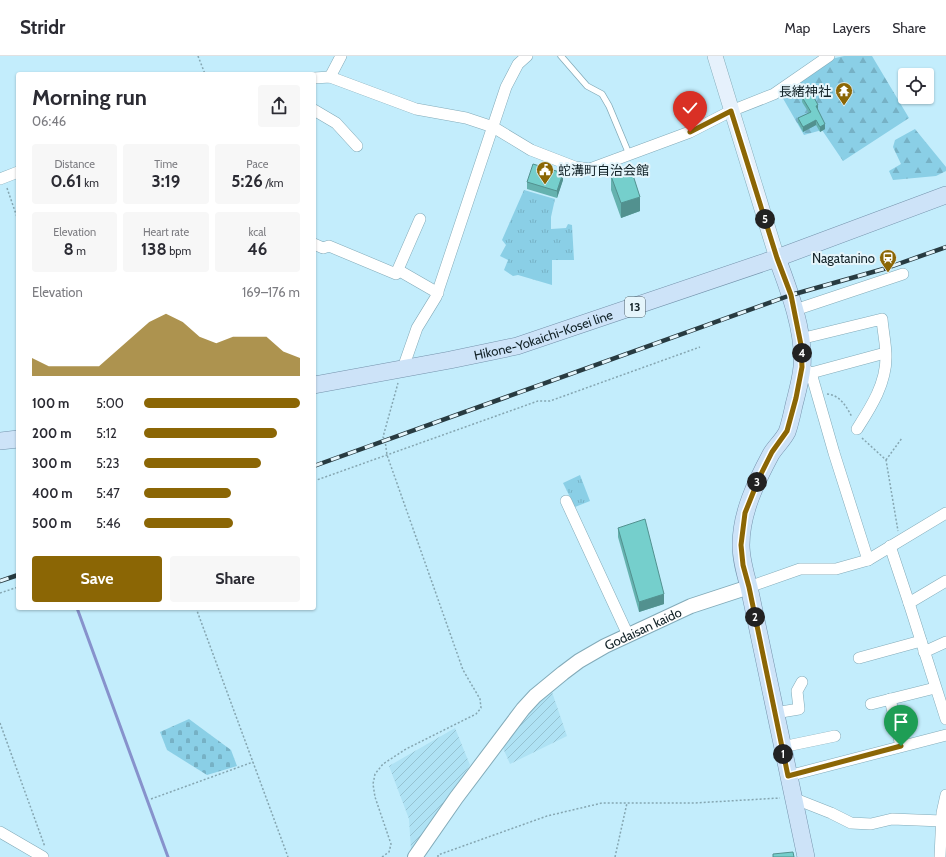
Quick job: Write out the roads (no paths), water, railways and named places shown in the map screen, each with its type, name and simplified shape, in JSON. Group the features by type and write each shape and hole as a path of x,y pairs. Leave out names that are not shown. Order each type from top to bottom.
{"main road":[{"path":"714,56 777,258 791,295 807,370 796,398 787,431 772,452 759,478 745,513 741,545 743,565 749,587 806,857"},
{"name":"Hikone-Yokaichi-Kosei line","path":"316,385 517,346 777,258 946,195"},
{"path":"0,441 16,438"}],"street":[{"path":"330,77 341,56"},
{"path":"403,368 417,328 438,293 506,86 518,64 527,56"},
{"path":"316,78 330,77 416,109 466,118 493,127 531,150 575,167 590,169 690,132 731,111 774,94 829,56"},
{"path":"316,111 336,123 357,146"},
{"path":"2,178 16,173"},
{"path":"316,245 323,248 329,246 396,274 420,219"},
{"path":"398,270 438,293"},
{"path":"795,310 903,274"},
{"path":"800,339 882,319 885,353 884,375 876,398 857,429"},
{"path":"868,560 807,370 885,353"},
{"path":"566,501 628,636"},
{"name":"Godaisan kaido","path":"415,857 500,739 535,696 579,661 606,646 691,606 800,569 836,569 868,560 946,513"},
{"path":"890,546 946,719"},
{"path":"909,603 946,581"},
{"path":"860,658 921,641"},
{"path":"924,652 946,642"},
{"path":"775,713 799,709 797,691 802,682"},
{"path":"871,704 935,688"},
{"path":"890,699 901,746"},
{"path":"788,776 946,735"},
{"path":"782,747 835,736"},
{"path":"940,857 942,821 946,796"},
{"path":"793,798 832,813 850,823 871,824 892,819 942,821"},
{"path":"0,832 45,854"}],"lane":[{"path":"561,56 587,86 602,94 609,106 629,154"}],"waterway":[{"path":"78,610 168,857"}],"railway":[{"path":"316,465 791,295 887,268 946,247"},
{"path":"0,581 16,576"}],"place":[{"name":"長緒神社","path":"844,106"},
{"name":"蛇溝町自治会館","path":"545,185"},
{"name":"Nagatanino","path":"888,273"}]}
